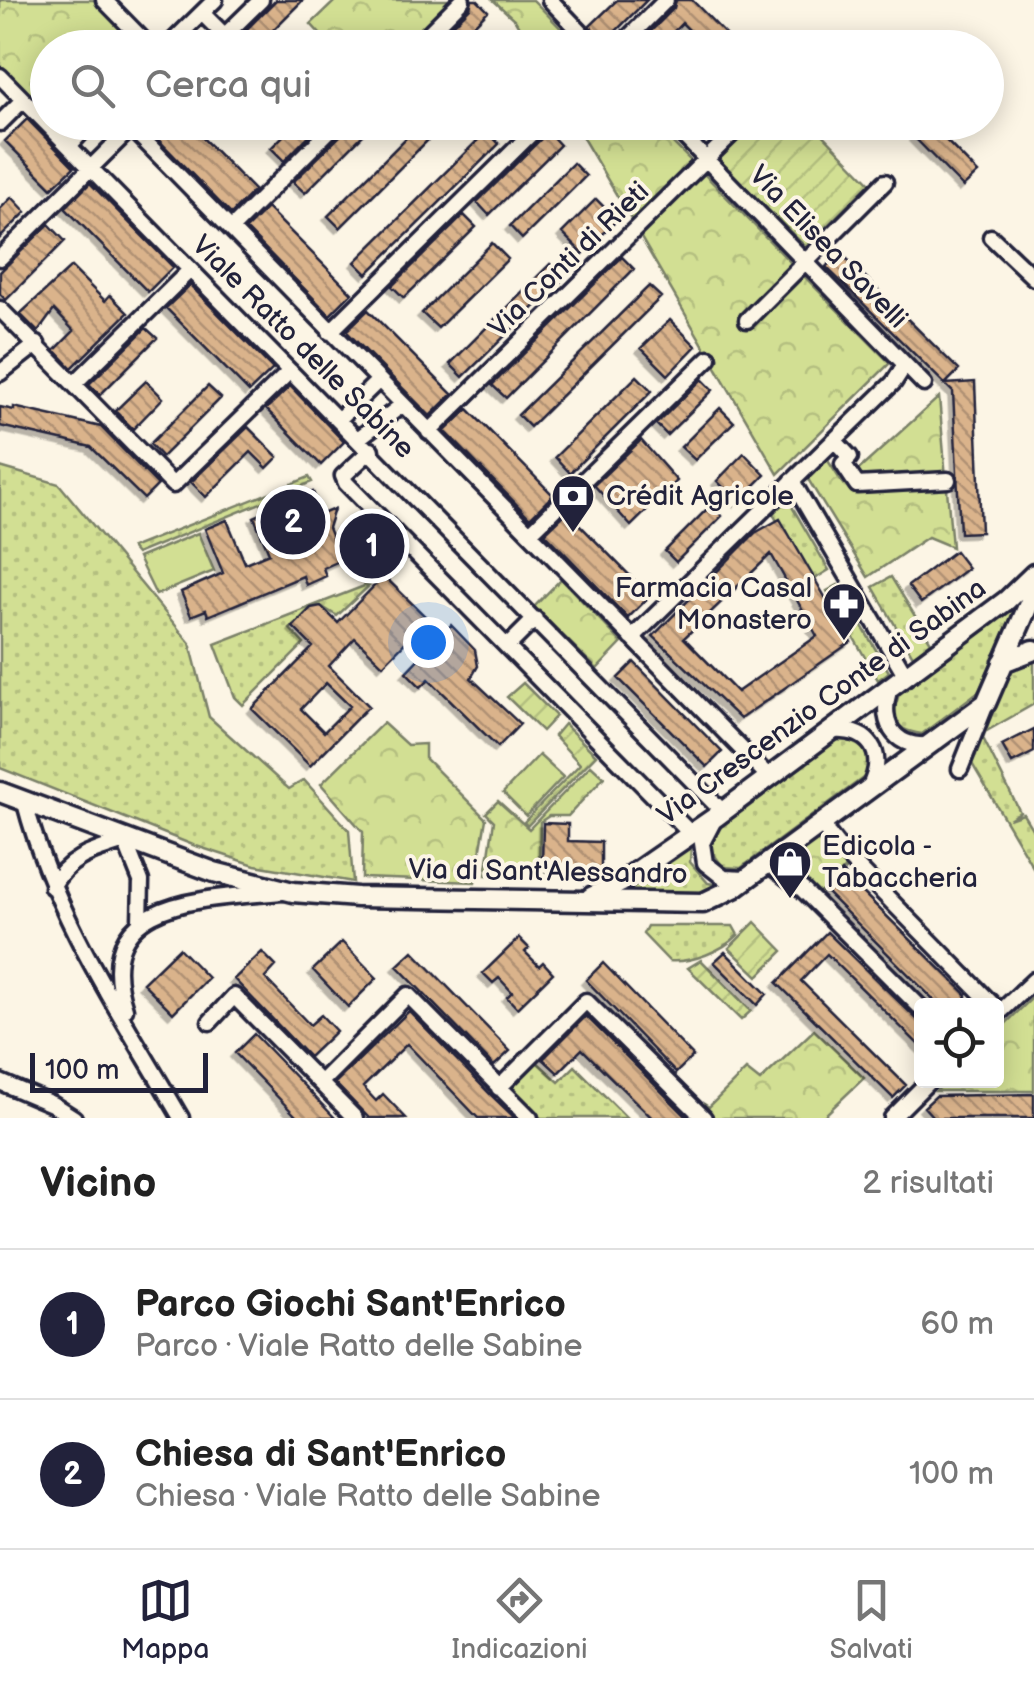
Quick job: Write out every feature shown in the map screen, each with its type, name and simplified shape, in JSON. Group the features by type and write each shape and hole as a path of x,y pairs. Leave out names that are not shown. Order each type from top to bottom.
{"street":[{"path":"104,0 133,30"},
{"path":"185,30 215,0"},
{"path":"230,30 260,0"},
{"path":"432,30 462,0"},
{"path":"550,0 579,30"},
{"path":"636,30 666,0"},
{"path":"202,13 218,30"},
{"name":"Viale Ratto delle Sabine","path":"0,76 30,107"},
{"path":"0,123 23,100"},
{"name":"Viale Ratto delle Sabine","path":"63,140 359,438 720,814"},
{"path":"69,146 75,140"},
{"path":"0,258 116,140"},
{"name":"Viale Ratto delle Sabine","path":"146,140 378,382 769,777"},
{"path":"230,230 320,140"},
{"path":"330,332 525,140"},
{"name":"Via Elisea Savelli","path":"688,140 924,384"},
{"name":"Via Conti di Rieti","path":"428,432 726,140"},
{"path":"747,320 885,182"},
{"path":"991,236 1034,278"},
{"path":"74,383 190,270"},
{"path":"0,309 172,486 290,371"},
{"path":"0,373 37,344"},
{"path":"530,533 709,358"},
{"path":"632,638 894,382 905,365"},
{"path":"340,419 378,382"},
{"path":"359,438 402,405"},
{"path":"834,440 850,457 843,464 856,485 948,480"},
{"path":"370,450 343,476 346,482 690,833"},
{"path":"792,481 906,676"},
{"name":"Via Crescenzio Conte di Sabina","path":"586,898 620,883 720,814 1012,596 1034,574"},
{"name":"Via di Sant'Alessandro","path":"0,792 228,877 292,892 358,897 703,902 718,898 746,879 986,703 1034,592"},
{"path":"1012,596 1024,613"},
{"path":"508,646 535,619"},
{"path":"1004,662 1034,650"},
{"path":"890,688 885,718 890,729 908,744 930,745"},
{"path":"960,769 986,703"},
{"path":"831,731 854,732 871,744 877,761 868,789"},
{"path":"26,802 52,887 181,1118"},
{"path":"720,814 703,838 705,862 724,878 746,879"},
{"path":"825,821 827,832 841,850 985,998"},
{"path":"52,887 75,859 125,840 141,881 140,922"},
{"path":"767,863 802,889 914,1001"},
{"path":"135,1038 119,989 117,966 124,939 140,922 184,903 292,892"},
{"path":"1004,1004 1034,980"},
{"path":"322,1082 408,995 530,1118"},
{"path":"210,1022 234,996 355,1118"},
{"path":"499,1088 586,1001 704,1118"},
{"path":"0,1082 74,1118"},
{"path":"892,1118 922,1088"}],"green space":[{"path":"0,0 94,0 124,30 30,30 30,97 0,66"},
{"path":"336,0 452,0 421,30 316,30 311,24"},
{"path":"493,0 533,0 562,30 521,30"},
{"path":"584,140 670,140 692,162 632,221"},
{"path":"736,140 828,140 870,183 806,247 716,159"},
{"path":"704,174 792,264 741,313 749,324 802,274 890,363 778,474 640,236"},
{"path":"939,397 952,547 928,537 868,577 806,476 825,456 843,484"},
{"path":"0,467 59,484 190,643 209,717 289,789 304,780 349,830 353,882 255,865 193,845 0,768"},
{"path":"309,477 312,482 136,554 131,548"},
{"path":"787,498 829,570 811,581 772,512"},
{"path":"198,533 214,571 156,595 138,558"},
{"path":"891,577 931,642 913,656 873,587"},
{"path":"561,579 622,643 597,669 534,607"},
{"path":"372,583 337,616 321,606 311,608 290,629 304,644 243,705 235,697 215,644"},
{"path":"838,585 889,672 878,680 827,591"},
{"path":"1011,608 1014,611 979,691 922,734 900,726 893,714 900,691"},
{"path":"1034,662 1034,704 985,732 983,738 1020,812 1009,819 1023,814 1034,832 1034,869 971,762 1004,672"},
{"path":"523,683 556,716 542,731 507,697"},
{"path":"383,723 407,745 425,744 425,758 486,819 475,882 362,878 363,832 321,784"},
{"path":"564,724 596,755 527,826 524,822 580,764 554,736"},
{"path":"835,739 862,748 868,759 867,775 741,868 723,867 711,850 712,832"},
{"path":"539,755 563,777 526,816 503,793"},
{"path":"591,765 604,777 568,816 549,816 540,822 539,875 486,875 494,821 486,813 498,801 529,829"},
{"path":"817,840 848,867 818,895 785,863"},
{"path":"691,847 690,862 708,883 719,885 706,895 614,895"},
{"path":"755,922 783,951 758,976 729,948"},
{"path":"647,926 733,926 738,935 706,955 669,961 643,934"},
{"path":"701,960 751,1011 741,1020 688,968"},
{"path":"1034,996 1034,1091 936,1091 1004,1088 1004,1025"},
{"path":"814,1030 864,1078 822,1118 712,1118 702,1108 704,1104 709,1107 746,1070 760,1081"},
{"path":"537,1062 559,1082 575,1066 627,1118 541,1118 510,1089"}],"building":[{"path":"276,0 303,0 273,30 246,30"},
{"path":"472,0 477,0 488,11 469,30 448,30 470,8"},
{"path":"617,0 647,0 617,30 594,30 590,26"},
{"path":"676,0 692,0 721,30 689,30 682,23 675,30 652,30 674,8"},
{"path":"27,119 30,140 48,140 74,167 52,188 5,141"},
{"path":"159,140 205,140 254,190 231,214"},
{"path":"279,140 304,140 284,161 271,148"},
{"path":"336,140 358,140 305,193 293,182"},
{"path":"404,140 428,140 340,228 328,216"},
{"path":"478,140 495,140 499,144 367,274 355,262"},
{"path":"540,140 555,140 560,145 489,215 477,202"},
{"path":"917,140 946,140 978,173 963,187"},
{"path":"573,163 586,176 522,239 510,226"},
{"path":"90,183 173,267 148,292 65,208"},
{"path":"12,197 26,212 0,238 0,209"},
{"path":"596,199 617,220 583,254 562,233"},
{"path":"267,208 352,293 330,315 246,229"},
{"path":"464,215 476,227 404,298 392,286"},
{"path":"49,224 65,241 6,300 0,294 0,272"},
{"path":"492,243 508,259 438,328 422,313"},
{"path":"840,252 959,370 945,384 975,382 981,532 960,533 953,392 826,267"},
{"path":"622,257 634,269 506,398 492,385"},
{"path":"550,264 564,278 463,377 450,364"},
{"path":"71,267 105,301 110,295 128,313 72,368 55,350 74,331 54,310 38,332 20,314"},
{"path":"190,285 273,369 249,392 166,308"},
{"path":"649,286 661,297 530,427 518,415"},
{"path":"368,310 452,394 430,416 346,331"},
{"path":"670,320 696,346 668,375 641,348"},
{"path":"146,328 157,338 100,395 89,384"},
{"path":"637,376 652,391 570,473 555,457"},
{"path":"702,379 713,390 667,435 656,424"},
{"path":"146,381 163,398 133,429 115,411"},
{"path":"208,386 221,398 162,457 150,444"},
{"path":"290,386 344,442 321,465 266,409"},
{"path":"0,407 101,427 158,485 144,499 91,447 0,426"},
{"path":"720,408 734,422 695,460 681,447"},
{"path":"468,409 553,495 530,518 445,431"},
{"path":"248,427 278,457 267,468 251,452 206,497 191,482"},
{"path":"641,440 677,481 631,526 594,485"},
{"path":"744,453 765,475 738,502 717,481"},
{"path":"313,492 322,514 334,509 328,528 341,560 323,568 326,576 306,585 303,576 208,616 206,610 191,616 181,592 223,573 205,529 227,520 245,563 269,553 254,517"},
{"path":"711,505 722,516 676,562 665,551"},
{"path":"567,512 650,596 628,618 545,533"},
{"path":"780,519 851,642 740,719 653,636 755,533","holes":["771,554 817,636 737,692 684,638"]},
{"path":"955,551 968,568 921,603 908,586"},
{"path":"384,576 428,619 383,665 355,638 329,666 369,706 310,766 252,709 313,647 293,627 311,608 321,606 338,623","holes":["326,683 350,706 324,732 301,709"]},
{"path":"451,625 475,650 478,666 471,678 520,724 498,747 429,679 421,687 406,672"},
{"path":"634,662 722,752 707,767 618,678"},
{"path":"1034,729 1034,752 1012,763 1002,745"},
{"path":"543,823 568,824 568,841 601,842 601,870 542,868"},
{"path":"842,872 966,998 932,998 824,890"},
{"path":"827,932 914,1016 914,1040 827,954 801,981 906,1085 893,1098 777,983"},
{"path":"519,938 529,948 525,952 553,973 517,1008 507,997 512,992 499,978 493,983 483,973"},
{"path":"342,942 377,978 348,1007 313,970"},
{"path":"179,948 208,978 173,1013 143,983"},
{"path":"413,951 510,1051 494,1066 397,966"},
{"path":"262,952 276,966 265,978 310,1025 321,1015 336,1031 309,1057 234,979"},
{"path":"725,952 767,994 757,1005 714,962"},
{"path":"603,963 693,1056 676,1073 586,980"},
{"path":"409,1011 515,1118 478,1118 407,1044 363,1087 376,1101 383,1094 406,1118 369,1118 335,1083"},
{"path":"586,1016 688,1118 652,1118 582,1049 558,1073 543,1059"},
{"path":"254,1034 335,1118 298,1118 235,1053"},
{"path":"1034,1094 1034,1118 934,1118 924,1107 936,1096"}],"place":[{"name":"Chiesa di Sant'Enrico","path":"293,522"},
{"name":"Crédit Agricole","path":"573,534"},
{"name":"Parco Giochi Sant'Enrico","path":"372,546"},
{"name":"Farmacia Casal Monastero","path":"844,642"},
{"name":"Edicola - Tabaccheria","path":"790,900"}]}
